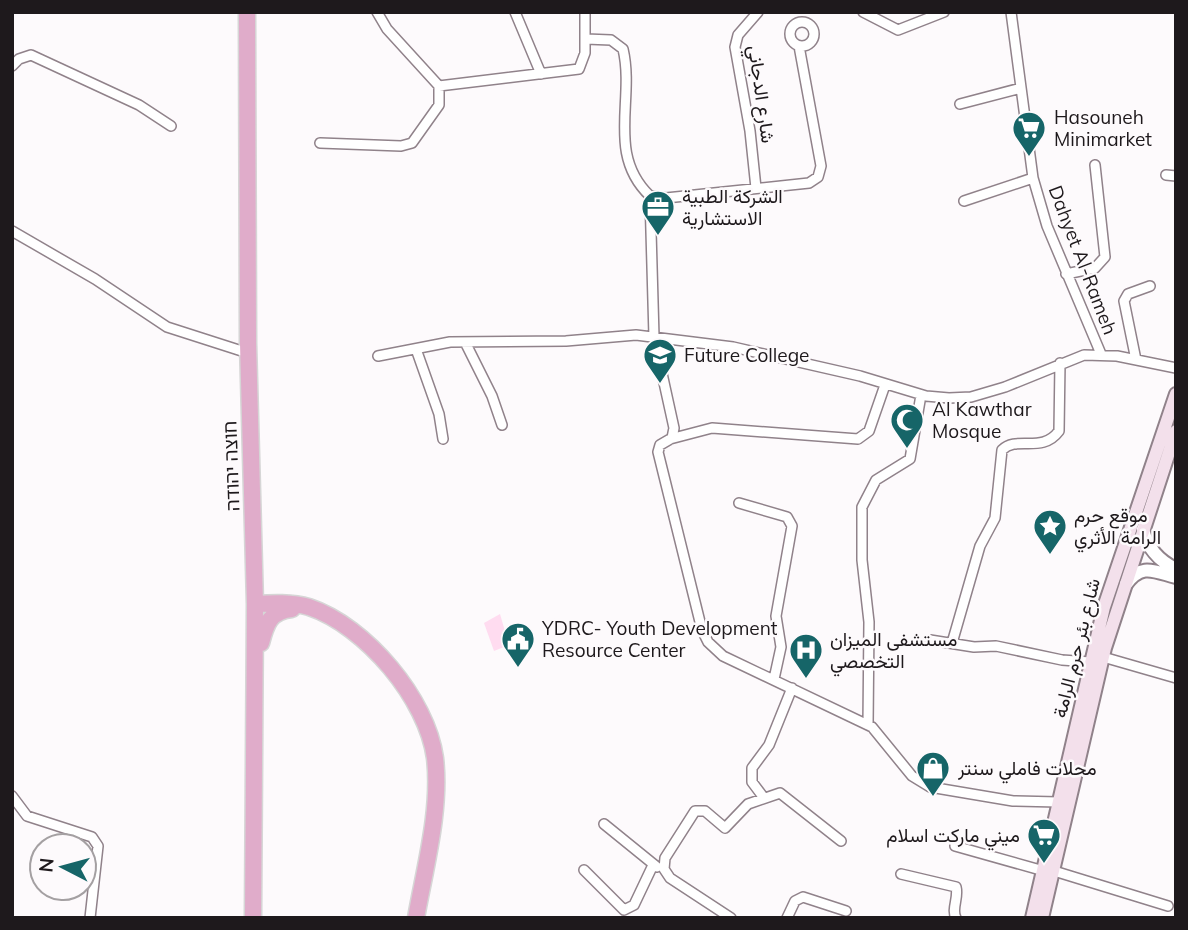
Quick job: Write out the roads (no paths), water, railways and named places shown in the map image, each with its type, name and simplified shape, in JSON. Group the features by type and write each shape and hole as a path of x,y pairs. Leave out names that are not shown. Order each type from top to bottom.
{"highway":[{"name":"חוצה יהודה","path":"247,12 248,353 256,678 253,918"},
{"path":"254,527 261,588 277,599 308,607 363,642 401,680 430,734 435,760 435,806 416,918"},
{"path":"255,604 308,607"},
{"path":"256,678 266,624 275,613 308,607"},
{"path":"404,918 411,911 423,877"},
{"path":"423,877 428,918"}],"main road":[{"name":"شارع بئر حرم الرامة","path":"1032,918 1049,871 1097,659 1124,587 1176,394"},
{"name":"شارع بئر حرم الرامة","path":"1042,918 1058,802 1097,659 1176,431"}],"street":[{"path":"320,142 401,146 412,143 439,104 439,86 426,69 408,54 377,12"},
{"path":"514,12 541,74"},
{"path":"439,86 579,69 583,63 586,39 585,12"},
{"name":"شارع الدجاني","path":"756,188 750,131 735,47 738,34 758,12"},
{"path":"803,23 807,12"},
{"path":"863,12 886,27 898,30 944,12"},
{"name":"Dahyet Al-Rameh","path":"1011,12 1032,178 1066,274 1101,354"},
{"path":"650,196 708,196 809,183 821,172 799,46 790,34 796,24 803,23 812,29 813,36 810,43 799,46"},
{"path":"586,39 611,40 623,49 625,155 632,173 650,196 654,337 674,428 670,439"},
{"path":"12,66 19,59 31,55 139,105 171,126"},
{"path":"960,104 1021,88"},
{"path":"1066,274 1095,268 1105,257 1095,165"},
{"path":"964,201 1032,178"},
{"path":"12,231 95,279 167,327 248,353"},
{"path":"1136,360 1124,301 1130,293 1150,286"},
{"path":"378,356 466,342 566,341 636,335 733,347 921,395 971,397 1005,387 1084,355 1101,354 1176,368"},
{"path":"466,342 502,425"},
{"path":"416,349 439,414 443,439"},
{"path":"952,643 980,546 995,518 1003,449 1007,445 1041,444 1059,431 1060,363"},
{"path":"885,385 870,429 858,439 712,428 670,439 660,445 658,453 705,636 723,656 877,731 912,776 930,787 1013,801 1058,802"},
{"path":"868,725 869,622 862,560 862,508 876,480 910,459 921,395"},
{"path":"739,503 785,517 792,526 776,616 781,647 774,679"},
{"path":"1143,529 1146,540 1156,554 1175,572"},
{"path":"1130,562 1175,572"},
{"path":"930,640 978,647 996,646 1062,660 1097,659 1176,678"},
{"path":"764,798 752,782 752,768 769,746 792,688"},
{"path":"664,872 665,857 695,811 705,811 724,828 748,804 777,793 784,794 841,841"},
{"path":"12,796 27,816 92,837 98,846 90,918"},
{"path":"604,824 653,865 731,918"},
{"path":"955,846 1168,906"},
{"path":"584,870 624,910 634,905 653,865"},
{"path":"901,874 956,887 959,896 954,909 956,918"},
{"path":"788,918 797,900 803,897 846,911"}],"place":[{"name":"Hasouneh Minimarket","path":"1029,158"},
{"name":"الشركة الطبية الاستشارية","path":"658,237"},
{"name":"Future College","path":"660,385"},
{"name":"Al Kawthar Mosque","path":"907,450"},
{"name":"موقع حرم الرامة الأثري","path":"1050,556"},
{"name":"YDRC- Youth Development Resource Center","path":"518,669"},
{"name":"مستشفى الميزان التخصصي","path":"806,680"},
{"name":"محلات فاملي سنتر","path":"933,798"},
{"name":"ميني ماركت اسلام","path":"1044,865"}]}
